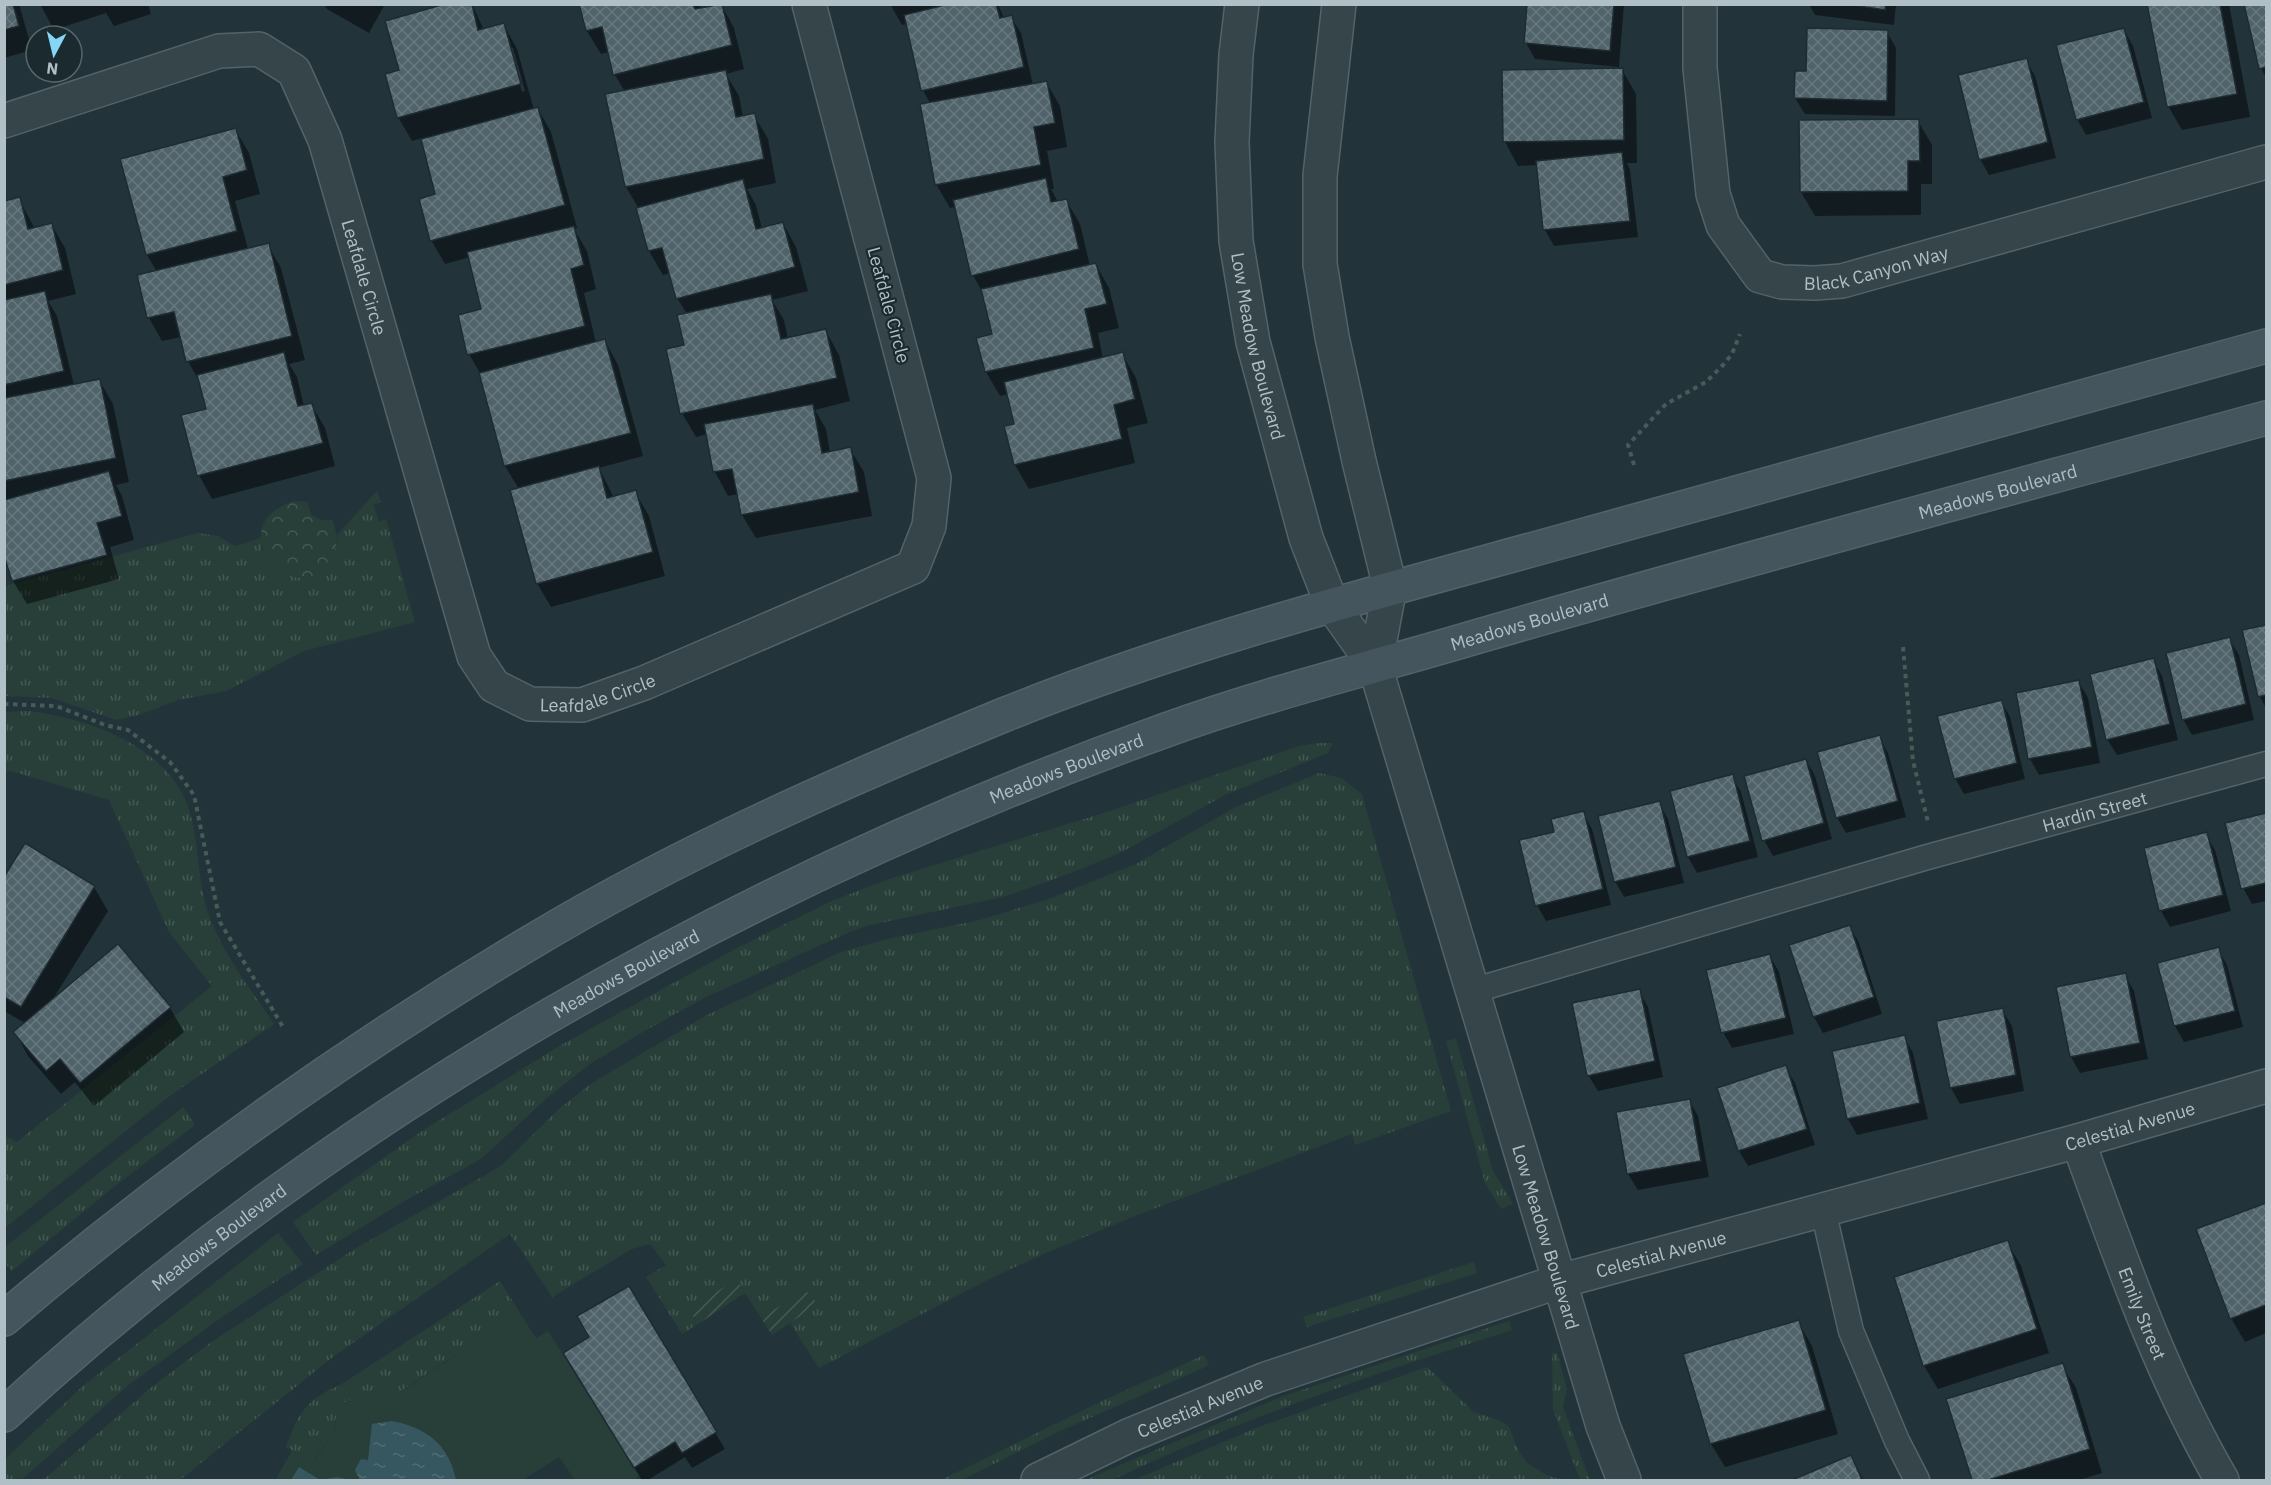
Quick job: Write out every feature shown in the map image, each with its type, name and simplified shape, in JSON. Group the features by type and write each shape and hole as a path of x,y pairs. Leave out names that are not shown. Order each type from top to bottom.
{"main road":[{"path":"4,1319 187,1171 306,1085 537,938 653,875 770,817 1012,712 1151,662 1390,587 2266,346"},
{"name":"Meadows Boulevard","path":"4,1415 127,1308 240,1222 350,1143 463,1068 572,1002 802,880 940,819 1172,728 1376,666 1554,614 2266,418"}],"street":[{"name":"Leafdale Circle","path":"4,121 219,51 259,49 294,71 325,140 474,656 494,686 530,704 582,705 644,683 913,567 929,525 934,478 809,4"},
{"name":"Low Meadow Boulevard","path":"1242,4 1236,55 1232,142 1236,241 1253,342 1306,538 1332,605 1376,666 1603,1426 1624,1480"},
{"name":"Low Meadow Boulevard","path":"1339,4 1320,176 1320,264 1332,337 1356,450 1390,587 1376,666"},
{"name":"Black Canyon Way","path":"1700,4 1700,68 1713,194 1723,225 1760,276 1782,282 1815,284 1842,281 2266,162"},
{"name":"Celestial Avenue","path":"1038,1480 1128,1436 1266,1378 1560,1281 2078,1141 2266,1086"},
{"name":"Emily Street","path":"2078,1141 2158,1350 2202,1446 2222,1480"}],"lane":[{"name":"Hardin Street","path":"1930,857 2266,765"},
{"path":"1472,991 1930,857"},
{"path":"1822,1210 1851,1331 1897,1441 1917,1480"}],"path":[{"path":"1634,465 1628,445 1666,404 1706,382 1732,354 1740,333"},
{"path":"1903,646 1913,761 1930,857"},
{"path":"4,704 56,706 105,725 128,730 170,762 194,795 220,922 283,1027"}],"green space":[{"path":"377,491 381,502 373,505 379,522 386,519 415,622 304,651 226,691 178,700 139,715 116,720 52,698 5,696 5,586 198,533 218,536 235,546 261,538 262,551 337,547 337,535"},
{"path":"294,501 307,502 311,515 321,520 332,520 336,530 336,545 331,560 316,575 299,578 283,573 270,561 262,545 262,529 272,513"},
{"path":"29,711 78,721 103,730 149,755 167,772 182,792 191,816 204,899 213,925 237,969 274,1024 167,1098 5,1228 5,1136 17,1142 212,986 169,932 109,800 11,771 5,772 5,712"},
{"path":"1333,743 1328,753 1225,795 1120,853 1003,897 866,926 706,997 590,1064 548,1097 481,1159 413,1196 316,1255 293,1222 419,1133 561,1045 737,948 829,902 889,879 1110,811 1299,746"},
{"path":"1319,773 1341,778 1362,794 1451,1111 1355,1145 1352,1134 1140,1214 989,1279 819,1368 790,1323 817,1304 805,1290 761,1318 736,1279 689,1310 698,1324 682,1334 646,1277 666,1265 650,1244 632,1249 552,1297 510,1234 334,1356 180,1480 43,1480 153,1386 210,1343 356,1248 502,1165 560,1108 592,1083 707,1015 841,952 887,939 980,920 1046,900 1136,864 1234,808"},
{"path":"1456,1039 1493,1171 1513,1204 1501,1209 1485,1183 1446,1041"},
{"path":"183,1107 195,1125 111,1189 12,1271 5,1263 5,1247"},
{"path":"278,1233 303,1264 222,1317 131,1383 21,1480 5,1480 5,1459 83,1386"},
{"path":"1474,1262 1477,1273 1307,1327 1303,1317"},
{"path":"736,1279 745,1293 698,1324 689,1310"},
{"path":"500,1281 520,1313 401,1391 374,1391 343,1403 335,1420 334,1432 312,1462 286,1447 305,1408 319,1396 340,1385"},
{"path":"805,1290 818,1304 772,1335 761,1318"},
{"path":"520,1313 536,1338 548,1331 639,1476 633,1480 575,1480 559,1457 523,1480 275,1480 292,1451 313,1462 334,1432 338,1408 343,1403 374,1391 402,1391"},
{"path":"1509,1321 1512,1330 1309,1398 1210,1437 1112,1480 1085,1480 1281,1397"},
{"path":"1552,1353 1557,1353 1567,1389 1563,1407 1590,1480 1580,1480 1553,1409"},
{"path":"1204,1355 1209,1365 1203,1368 1060,1431 962,1480 941,1480 1102,1401"},
{"path":"1427,1367 1474,1412 1501,1421 1509,1427 1518,1450 1527,1463 1548,1476 1564,1480 1134,1480 1256,1428"}],"water":[{"path":"392,1421 416,1428 434,1440 448,1457 456,1480 360,1480 355,1470 361,1459 368,1460 372,1424"},
{"path":"299,1467 320,1480 291,1480"},
{"path":"337,1477 351,1480 320,1480"}],"building":[{"path":"4,4 13,4 19,26 4,30"},
{"path":"445,4 472,4 478,30 504,23 521,84 397,118 385,74 399,70 385,21"},
{"path":"579,4 693,4 695,9 722,4 732,45 613,75 602,27 586,31"},
{"path":"949,4 996,4 1000,18 1012,15 1024,67 921,91 904,15"},
{"path":"1527,4 1614,4 1610,51 1524,43"},
{"path":"1847,4 1886,4 1885,10"},
{"path":"2147,4 2220,4 2237,94 2167,107"},
{"path":"2244,4 2266,4 2266,67 2259,69"},
{"path":"1807,28 1888,30 1887,101 1794,98 1795,71 1806,71"},
{"path":"2124,28 2144,102 2076,120 2056,45"},
{"path":"2027,58 2048,142 1979,160 1958,75"},
{"path":"1623,68 1624,140 1503,142 1502,70"},
{"path":"726,70 736,117 755,113 764,159 625,187 605,94"},
{"path":"1047,81 1055,123 1034,127 1041,165 935,185 920,104"},
{"path":"538,107 565,205 430,241 419,199 435,194 421,139"},
{"path":"1919,119 1920,161 1908,161 1908,191 1800,192 1799,120"},
{"path":"236,128 247,170 223,177 237,231 146,255 120,159"},
{"path":"1622,152 1630,221 1543,230 1536,161"},
{"path":"1046,178 1051,202 1067,199 1079,249 971,276 953,200"},
{"path":"743,179 756,229 783,222 795,267 676,299 662,248 648,251 636,208"},
{"path":"20,197 28,229 52,223 63,270 4,285 4,201"},
{"path":"574,226 584,265 571,269 585,326 467,355 458,315 481,309 467,252"},
{"path":"269,243 292,336 186,362 174,312 147,318 137,275"},
{"path":"1096,263 1107,304 1085,309 1094,348 985,372 976,338 992,334 981,289"},
{"path":"45,291 64,371 4,385 4,300"},
{"path":"771,294 781,339 826,329 837,378 680,414 666,349 684,345 677,315"},
{"path":"605,339 631,433 504,466 479,373"},
{"path":"284,352 298,406 312,403 323,443 197,476 181,415 206,409 197,375"},
{"path":"1123,352 1135,399 1114,405 1122,439 1014,465 1004,426 1014,424 1004,382"},
{"path":"100,379 116,458 4,481 4,398"},
{"path":"813,404 822,453 851,447 859,492 741,515 732,469 713,472 704,424"},
{"path":"599,466 607,498 636,490 653,552 536,584 510,490"},
{"path":"109,471 122,516 97,523 107,555 12,581 4,556 4,500"},
{"path":"2266,625 2266,695 2258,697 2242,630"},
{"path":"2230,637 2246,704 2182,720 2166,653"},
{"path":"2154,658 2170,724 2106,740 2090,674"},
{"path":"2079,680 2092,747 2028,759 2016,693"},
{"path":"2002,700 2017,763 1954,779 1937,716"},
{"path":"1880,735 1898,801 1836,818 1817,752"},
{"path":"1806,759 1824,823 1762,841 1744,776"},
{"path":"1733,774 1750,841 1687,857 1670,791"},
{"path":"1660,801 1676,867 1614,882 1598,816"},
{"path":"1584,811 1603,889 1535,906 1519,840 1554,832 1551,819"},
{"path":"2266,813 2266,883 2241,889 2225,823"},
{"path":"2207,832 2223,895 2159,911 2144,848"},
{"path":"25,843 95,886 21,1007 4,997 4,877"},
{"path":"1850,925 1874,997 1813,1017 1789,945"},
{"path":"118,944 171,1007 80,1083 60,1059 46,1071 13,1032"},
{"path":"2219,947 2235,1011 2174,1026 2157,963"},
{"path":"1770,954 1786,1018 1721,1033 1706,970"},
{"path":"2126,973 2140,1043 2070,1057 2056,987"},
{"path":"1640,989 1655,1061 1587,1076 1572,1003"},
{"path":"2003,1008 2016,1075 1950,1088 1936,1021"},
{"path":"1905,1035 1920,1103 1847,1119 1832,1051"},
{"path":"1786,1065 1807,1129 1738,1151 1717,1088"},
{"path":"1690,1099 1701,1161 1627,1174 1616,1112"},
{"path":"2266,1203 2266,1305 2230,1319 2196,1229"},
{"path":"2008,1240 2037,1329 1923,1366 1894,1277"},
{"path":"629,1286 717,1432 682,1453 675,1442 634,1468 563,1353 589,1337 577,1316"},
{"path":"1799,1320 1826,1410 1710,1444 1683,1354"},
{"path":"2063,1363 2090,1449 1988,1480 1972,1480 1946,1399"},
{"path":"1851,1455 1862,1480 1792,1480"}]}
